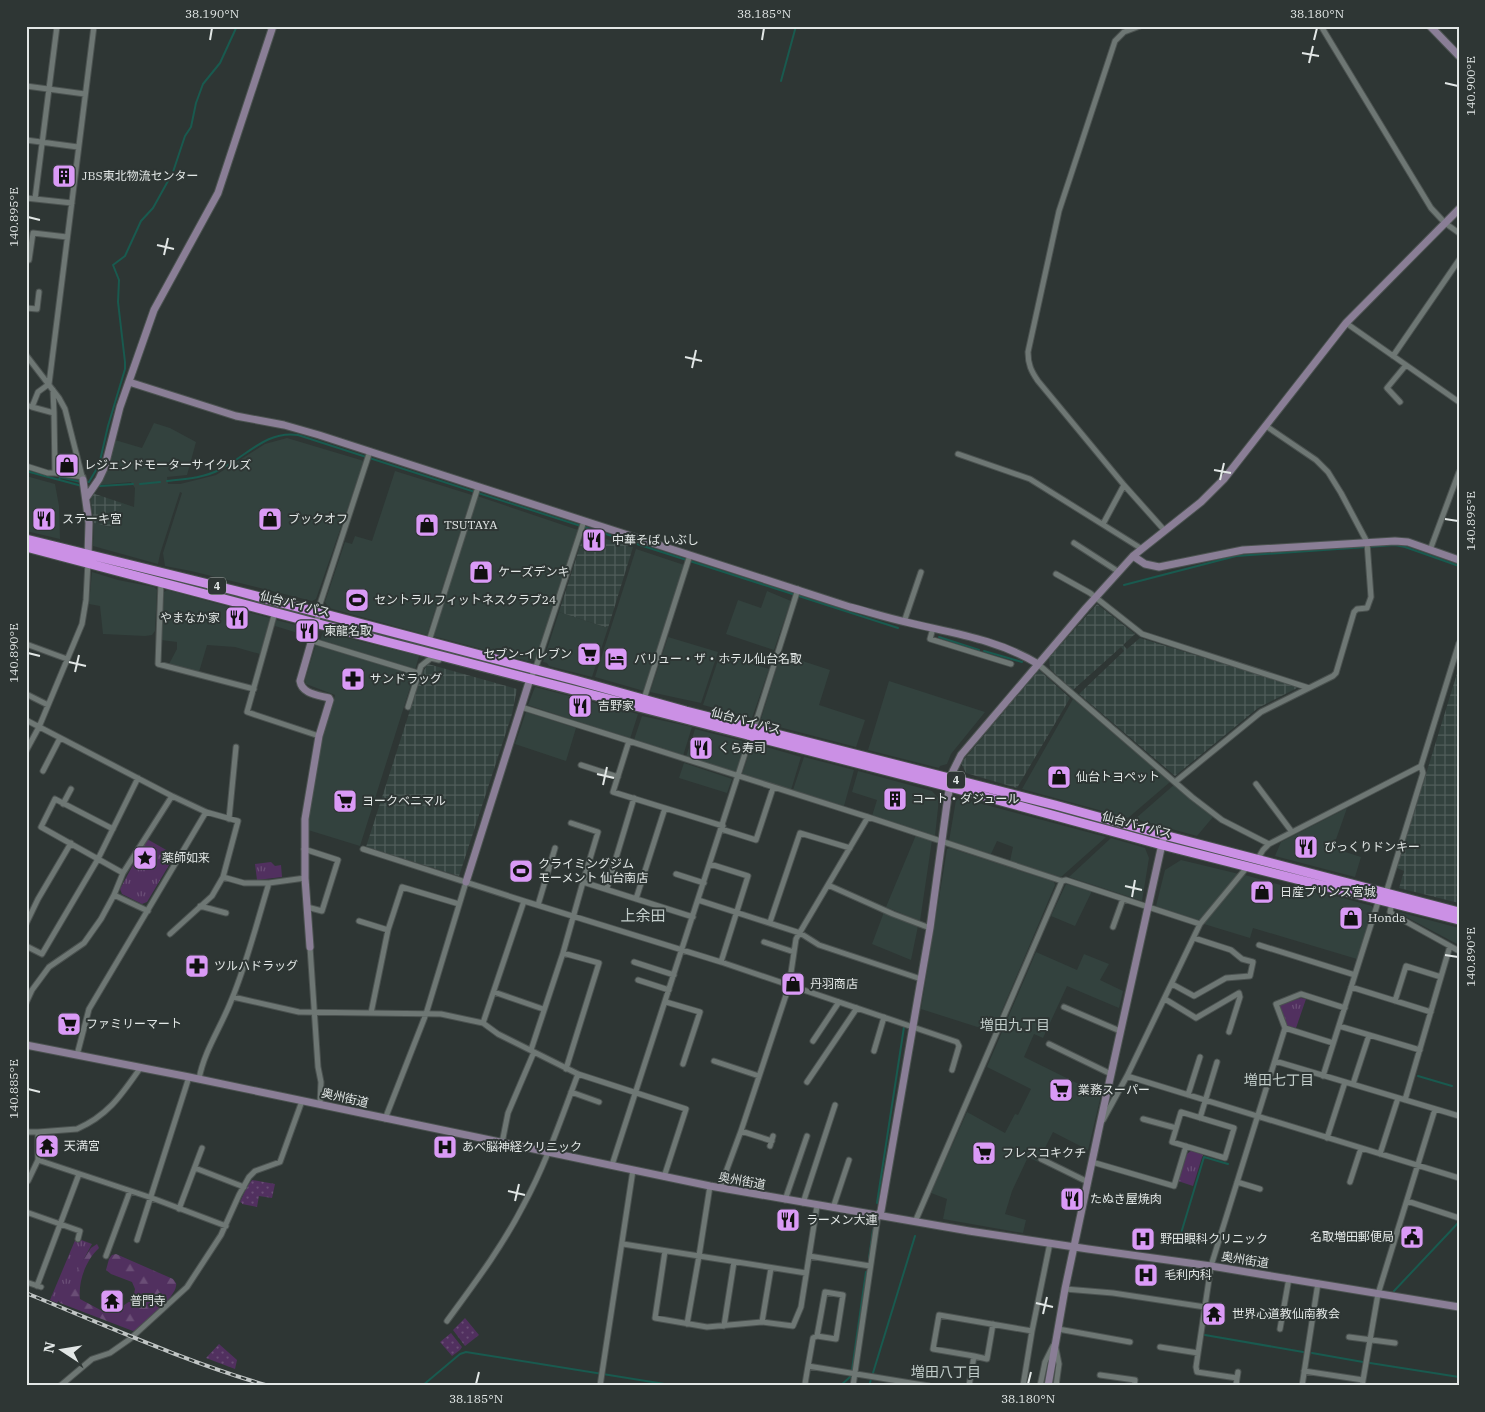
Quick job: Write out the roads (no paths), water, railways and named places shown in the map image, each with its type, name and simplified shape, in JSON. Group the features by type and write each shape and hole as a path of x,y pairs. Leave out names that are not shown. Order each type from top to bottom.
{"highway":[{"name":"仙台バイパス","path":"26,538 161,582 275,612 317,618 429,642 644,699 752,732"},
{"name":"仙台バイパス","path":"26,546 237,591 317,618 503,672 1164,835 1383,896 1392,902 1459,920"},
{"name":"仙台バイパス","path":"951,783 1162,845 1248,866 1459,912"}],"street":[{"path":"35,199 56,26"},
{"path":"54,413 29,406 38,392 49,384 94,26"},
{"path":"85,494 99,479 105,466 120,407 160,296 218,193 272,26"},
{"path":"1140,26 1124,32 1115,41 1059,210 1028,352 1028,363 1038,381 1124,485 1165,531"},
{"path":"1321,26 1431,208 1445,223 1459,233"},
{"path":"1430,26 1459,56"},
{"path":"26,86 85,94"},
{"path":"26,140 78,146"},
{"path":"26,198 72,203"},
{"path":"853,1386 878,1216 930,928 951,783 961,755 1094,598 1133,556 1214,490 1346,323 1459,209"},
{"path":"29,260 33,233 67,237"},
{"path":"1393,356 1459,260"},
{"path":"26,308 37,309 39,292"},
{"path":"1346,323 1459,402"},
{"path":"26,354 53,389 65,409 83,478 89,523 85,613 39,727 26,750"},
{"path":"1400,402 1388,388 1406,365"},
{"path":"129,382 236,416 284,425 368,456 797,593 1012,650 1038,664 1222,820 1269,844"},
{"path":"53,389 55,473"},
{"path":"1175,782 1261,712 1333,676 1336,673 1354,612 1369,605 1371,587 1367,546 1328,472 1310,455 1266,426"},
{"path":"958,454 1030,479 1142,549"},
{"path":"320,1104 322,1082 318,1067 314,1012 305,878 304,819 319,736 330,700 329,698 306,691 303,689 300,681 313,641 317,618 368,456"},
{"path":"26,466 48,473 83,478"},
{"path":"1430,550 1459,472"},
{"path":"1103,524 1124,485"},
{"path":"429,642 477,491"},
{"path":"385,1119 426,1014 521,707 530,679 536,670 583,525"},
{"path":"1133,556 1145,564 1159,568 1243,550 1367,546 1395,540 1408,542 1459,560"},
{"path":"1074,543 1119,572"},
{"path":"644,699 689,559"},
{"path":"904,622 921,572"},
{"path":"1056,574 1090,593 1142,634 1309,688"},
{"path":"161,582 158,664 254,689"},
{"path":"612,1166 797,593"},
{"path":"275,612 247,712 319,736"},
{"path":"933,628 930,639 1011,664"},
{"path":"313,641 418,673"},
{"path":"1257,860 1269,844 1420,766 1459,643"},
{"path":"26,644 67,659"},
{"path":"408,707 421,666 430,658 482,670 503,672"},
{"path":"26,694 48,705"},
{"path":"521,707 868,817 1062,882 1066,880 1200,924"},
{"path":"26,720 172,796 206,812 238,821 223,877 212,896 170,934"},
{"path":"43,771 60,738"},
{"path":"629,741 613,792 756,840 773,788"},
{"path":"229,819 236,747"},
{"path":"581,765 618,776"},
{"path":"1323,1076 1355,975 1424,773 1420,766"},
{"path":"26,946 42,954 98,859 138,778"},
{"path":"1256,784 1292,832"},
{"path":"63,804 70,788"},
{"path":"26,1003 32,990 49,967 84,943 101,920 123,873 172,796"},
{"path":"607,888 634,798"},
{"path":"113,829 55,799 41,827 123,873"},
{"path":"636,899 665,808"},
{"path":"77,1055 89,1009 206,812"},
{"path":"720,1188 760,1076 789,986 796,939 868,817"},
{"path":"502,1143 508,1113 532,1051 543,1009 563,953 598,832 571,824"},
{"path":"770,922 800,833 850,848"},
{"path":"1048,1386 1074,1247 1164,835"},
{"path":"26,924 38,899 71,844"},
{"path":"538,905 555,848"},
{"path":"304,849 338,860 322,911 307,907"},
{"path":"363,849 573,917 721,962 957,1042 959,1046 952,1070"},
{"path":"710,864 748,876 721,962"},
{"path":"1100,1124 1127,1076 1200,924 1248,866"},
{"path":"676,874 704,883"},
{"path":"223,877 244,883 269,883 305,878"},
{"path":"583,882 607,888 693,917"},
{"path":"915,1222 1062,882"},
{"path":"198,1079 205,1058 233,997 269,883"},
{"path":"828,884 893,914 930,928"},
{"path":"371,1013 388,930 402,887 459,904"},
{"path":"114,895 148,911"},
{"path":"1113,927 1123,899"},
{"path":"698,900 770,922 800,933 819,945 921,978"},
{"path":"483,1023 524,901"},
{"path":"1392,902 1390,912 1459,951"},
{"path":"200,906 226,913"},
{"path":"359,922 388,930"},
{"path":"1172,984 1194,996 1226,978 1250,976 1253,962 1242,959 1231,950 1194,938"},
{"path":"764,942 794,952"},
{"path":"1259,945 1355,975"},
{"path":"1405,1100 1450,946"},
{"path":"563,953 599,963 566,1069"},
{"path":"634,962 674,975"},
{"path":"1395,1001 1406,966 1441,977"},
{"path":"638,980 669,990"},
{"path":"1351,987 1431,1012"},
{"path":"494,992 543,1009"},
{"path":"1165,999 1196,1018 1238,993 1240,997 1229,1032"},
{"path":"1236,1385 1237,1375 1197,1372 1198,1353 1211,1266 1285,1028 1276,1004 1301,994 1345,1008"},
{"path":"233,997 279,1008 314,1012 441,1014 483,1023 498,1034 566,1069 636,1094 686,1109 664,1177"},
{"path":"666,1002 700,1012 684,1064"},
{"path":"813,1041 839,1002"},
{"path":"1064,1007 1120,1031"},
{"path":"807,1082 857,1008"},
{"path":"874,1051 884,1017"},
{"path":"1339,1026 1420,1050"},
{"path":"1285,1028 1333,1043"},
{"path":"1353,1084 1369,1035"},
{"name":"奥州街道","path":"26,1044 302,1100 664,1177 817,1206 1074,1247 1289,1278 1459,1307"},
{"path":"1049,1044 1111,1074"},
{"path":"1188,1095 1200,1057"},
{"path":"714,1061 760,1076"},
{"path":"1200,1118 1217,1062"},
{"path":"1275,1062 1459,1116"},
{"path":"26,1132 77,1129 82,1127 114,1104 141,1067"},
{"path":"446,1321 497,1251 523,1206 549,1152 578,1074"},
{"path":"1127,1076 1459,1178"},
{"path":"138,1240 189,1077"},
{"path":"1327,1138 1345,1082"},
{"path":"571,1092 599,1102"},
{"path":"1380,1154 1398,1098"},
{"path":"60,1386 92,1359 110,1352 130,1339 186,1287 226,1226 249,1177 255,1171 280,1162 302,1100"},
{"path":"803,1203 835,1105"},
{"path":"1304,1370 1363,1383 1378,1294 1435,1109"},
{"path":"1181,1112 1200,1118 1234,1128 1226,1158 1172,1142 1181,1112"},
{"path":"1143,1119 1176,1128"},
{"path":"741,1131 772,1141"},
{"path":"27,1182 38,1160 38,1132"},
{"path":"785,1200 807,1136"},
{"path":"1092,1162 1174,1186 1186,1146"},
{"path":"179,1209 202,1148"},
{"path":"1350,1182 1361,1148"},
{"path":"1041,1159 1088,1182"},
{"path":"38,1160 152,1198 226,1226"},
{"path":"833,1208 849,1160"},
{"path":"194,1168 244,1187"},
{"path":"600,1386 633,1170"},
{"path":"26,1282 39,1287 58,1228 79,1174"},
{"path":"1237,1182 1260,1189"},
{"path":"687,1324 710,1186"},
{"path":"106,1256 130,1191"},
{"path":"1406,1201 1459,1218"},
{"path":"665,1251 655,1318 707,1327 762,1322 793,1326 801,1307 817,1206"},
{"path":"26,1212 80,1230 78,1239"},
{"path":"1023,1386 1050,1243"},
{"path":"623,1244 806,1273"},
{"path":"809,1256 870,1266"},
{"path":"724,1326 734,1262"},
{"path":"762,1322 771,1268"},
{"path":"1280,1329 1289,1278"},
{"path":"1302,1386 1318,1283"},
{"path":"1065,1290 1113,1293 1205,1307"},
{"path":"805,1384 813,1338 818,1336 836,1339 843,1294 824,1292 818,1336"},
{"path":"993,1324 987,1358 933,1349 939,1315 993,1324 1032,1331"},
{"path":"1058,1329 1130,1342"},
{"path":"1349,1337 1395,1343"},
{"path":"1040,1386 1045,1362 1055,1341"},
{"path":"1055,1341 1059,1364 1056,1386"},
{"path":"1160,1348 1198,1353"},
{"path":"969,1386 974,1356"},
{"path":"808,1366 929,1386"},
{"path":"1100,1375 1135,1380 1134,1386"},
{"path":"880,1386 881,1378"}],"waterway":[{"path":"86,482 89,482 99,465 108,426 125,369 118,302 119,280 113,265 125,256 141,221 153,208 173,172 185,136 191,127 196,103 203,84 220,63 237,26"},
{"path":"781,81 796,26"},
{"path":"167,481 194,478 213,473 229,465 266,440 287,435 298,435 898,628"},
{"path":"26,471 82,486"},
{"path":"59,480 60,477 81,482"},
{"path":"140,484 160,482"},
{"path":"100,486 133,484"},
{"path":"1124,585 1236,556 1395,545 1459,566"},
{"path":"939,637 979,650"},
{"path":"984,651 1022,662"},
{"path":"877,1203 904,1027"},
{"path":"1418,1076 1452,1086"},
{"path":"1179,1240 1204,1157 1228,1164"},
{"path":"1394,1291 1459,1222"},
{"path":"869,1258 873,1230"},
{"path":"869,1386 915,1236"},
{"path":"852,1370 866,1272"},
{"path":"1205,1335 1303,1352"},
{"path":"422,1386 460,1354 466,1352 677,1386"},
{"path":"1312,1353 1363,1362"},
{"path":"1370,1363 1459,1377"},
{"path":"840,1386 850,1377"}],"railway":[{"path":"26,1293 177,1355 269,1386"}],"place":[{"name":"JBS東北物流センター","path":"64,176"},
{"name":"レジェンドモーターサイクルズ","path":"67,465"},
{"name":"ステーキ宮","path":"44,519"},
{"name":"ブックオフ","path":"270,519"},
{"name":"TSUTAYA","path":"427,525"},
{"name":"中華そば いぶし","path":"594,540"},
{"name":"ケーズデンキ","path":"481,572"},
{"name":"セントラルフィットネスクラブ24","path":"357,600"},
{"name":"やまなか家","path":"237,618"},
{"name":"東龍名取","path":"307,631"},
{"name":"セブン-イレブン","path":"589,654"},
{"name":"バリュー・ザ・ホテル仙台名取","path":"616,659"},
{"name":"サンドラッグ","path":"353,679"},
{"name":"吉野家","path":"580,706"},
{"name":"くら寿司","path":"701,748"},
{"name":"仙台トヨペット","path":"1059,777"},
{"name":"コート・ダジュール","path":"895,799"},
{"name":"ヨークベニマル","path":"345,801"},
{"name":"びっくりドンキー","path":"1306,847"},
{"name":"薬師如来","path":"145,858"},
{"name":"クライミングジム モーメント 仙台南店","path":"521,871"},
{"name":"日産プリンス宮城","path":"1262,892"},
{"name":"Honda","path":"1351,918"},
{"name":"ツルハドラッグ","path":"197,966"},
{"name":"丹羽商店","path":"793,984"},
{"name":"ファミリーマート","path":"69,1024"},
{"name":"業務スーパー","path":"1061,1090"},
{"name":"天満宮","path":"47,1146"},
{"name":"あべ脳神経クリニック","path":"445,1147"},
{"name":"フレスコキクチ","path":"984,1153"},
{"name":"たぬき屋焼肉","path":"1072,1199"},
{"name":"ラーメン大連","path":"788,1220"},
{"name":"名取増田郵便局","path":"1412,1237"},
{"name":"野田眼科クリニック","path":"1143,1239"},
{"name":"毛利内科","path":"1146,1275"},
{"name":"普門寺","path":"112,1301"},
{"name":"世界心道教仙南教会","path":"1214,1314"}],"district":[{"name":"上余田","path":"643,916"},
{"name":"増田九丁目","path":"1015,1025"},
{"name":"増田七丁目","path":"1279,1080"},
{"name":"増田八丁目","path":"946,1372"}]}
